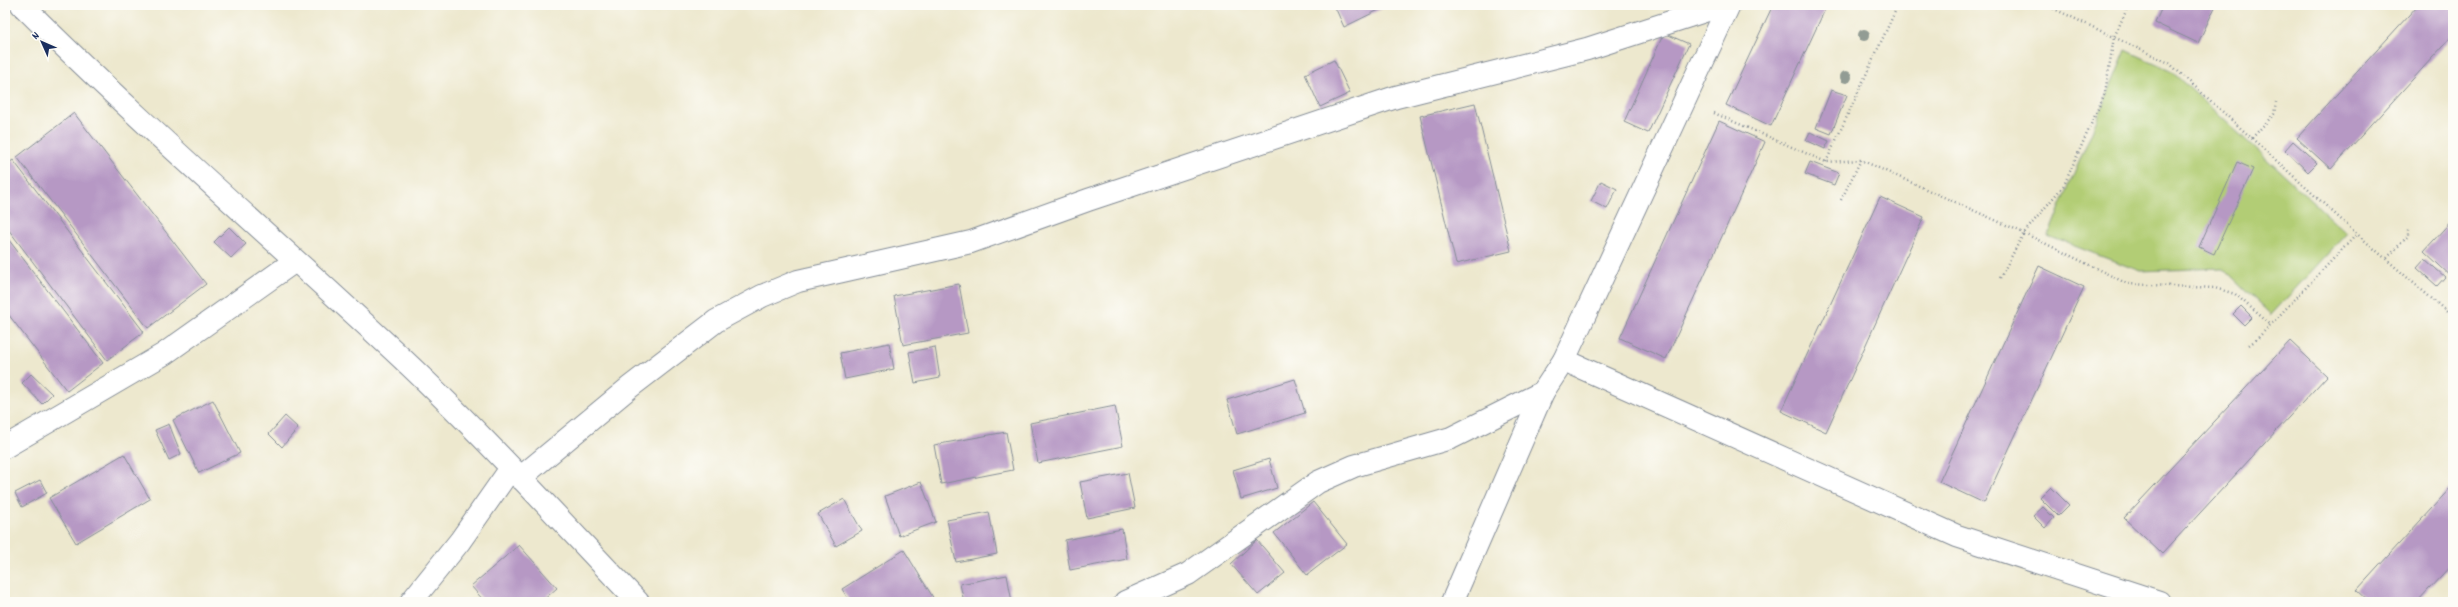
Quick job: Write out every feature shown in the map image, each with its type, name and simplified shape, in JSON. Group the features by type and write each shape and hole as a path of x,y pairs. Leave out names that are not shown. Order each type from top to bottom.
{"street":[{"path":"22,5 96,79 392,349 515,473 638,602"},
{"path":"411,602 515,473 716,321 762,296 798,281 971,242 1088,200 1396,97 1587,49 1723,5"},
{"path":"1452,602 1543,392 1564,360 1729,5"},
{"path":"5,447 164,354 295,261"},
{"path":"1564,360 1957,536 2159,602"},
{"path":"1125,602 1188,574 1318,482 1354,466 1451,438 1543,392"}],"path":[{"path":"1826,162 1898,5"},
{"path":"2046,5 2169,63 2357,234 2387,258 2453,317"},
{"path":"2000,278 2024,233 2064,185 2105,93 2114,37 2129,5"},
{"path":"1684,100 1826,162 1861,160 2024,233 2128,284 2215,288 2235,294 2271,325"},
{"path":"2252,138 2274,114 2276,102"},
{"path":"1841,200 1861,160"},
{"path":"2387,258 2408,236 2408,229"},
{"path":"2249,344 2256,340 2271,325 2357,234"}],"green space":[{"path":"2126,50 2171,71 2347,233 2271,315 2223,268 2140,271 2048,236"}],"building":[{"path":"1334,5 1389,5 1344,27"},
{"path":"1773,5 1827,5 1771,126 1726,105"},
{"path":"2163,5 2216,5 2198,43 2155,23"},
{"path":"2418,5 2453,5 2453,35 2331,169 2297,138"},
{"path":"1664,33 1689,44 1648,133 1624,122"},
{"path":"1334,60 1350,93 1320,107 1305,74"},
{"path":"1831,90 1847,95 1831,134 1816,128"},
{"path":"1475,103 1511,251 1456,264 1420,116"},
{"path":"74,113 206,284 148,328 17,157"},
{"path":"1719,121 1765,142 1666,359 1620,338"},
{"path":"1810,132 1829,141 1825,149 1806,140"},
{"path":"2293,141 2317,163 2308,172 2285,150"},
{"path":"13,160 144,332 107,360 5,225 5,166"},
{"path":"1810,162 1839,173 1834,185 1805,174"},
{"path":"2237,162 2253,169 2214,254 2199,247"},
{"path":"1601,181 1617,189 1607,209 1591,201"},
{"path":"1880,197 1924,217 1826,432 1781,411"},
{"path":"2453,219 2453,278 2424,251"},
{"path":"229,227 246,244 231,258 214,242"},
{"path":"5,235 103,363 67,391 5,310"},
{"path":"2425,259 2445,277 2437,286 2417,268"},
{"path":"2039,266 2084,287 1984,503 1939,482"},
{"path":"959,284 968,333 903,345 894,296"},
{"path":"2241,306 2252,317 2244,325 2233,314"},
{"path":"2290,341 2327,376 2162,554 2124,518"},
{"path":"889,343 894,369 845,379 840,353"},
{"path":"935,347 940,378 915,383 909,352"},
{"path":"31,374 52,394 42,404 22,383"},
{"path":"1295,379 1305,413 1237,434 1227,400"},
{"path":"213,400 240,453 199,473 173,420"},
{"path":"5,401 9,411 5,413"},
{"path":"1115,406 1123,446 1038,463 1030,423"},
{"path":"285,416 298,428 282,447 269,434"},
{"path":"169,424 181,454 169,460 155,430"},
{"path":"1006,432 1013,470 941,484 934,445"},
{"path":"124,454 150,499 76,543 49,498"},
{"path":"1269,459 1277,488 1241,499 1233,470"},
{"path":"1128,473 1135,508 1087,518 1080,482"},
{"path":"40,480 47,493 22,507 15,493"},
{"path":"921,482 936,522 899,536 885,496"},
{"path":"2453,485 2453,563 2417,602 2370,602 2357,590"},
{"path":"2051,487 2069,505 2058,516 2040,498"},
{"path":"844,499 862,531 836,546 818,514"},
{"path":"1313,502 1347,544 1307,575 1274,533"},
{"path":"2043,507 2054,518 2045,528 2033,516"},
{"path":"989,512 997,554 956,562 947,520"},
{"path":"1122,529 1127,559 1070,570 1065,540"},
{"path":"1257,540 1285,573 1258,595 1231,564"},
{"path":"519,545 557,588 541,602 485,602 471,586"},
{"path":"904,550 934,599 928,602 850,602 842,589"},
{"path":"1007,575 1012,602 964,602 960,584"}]}
